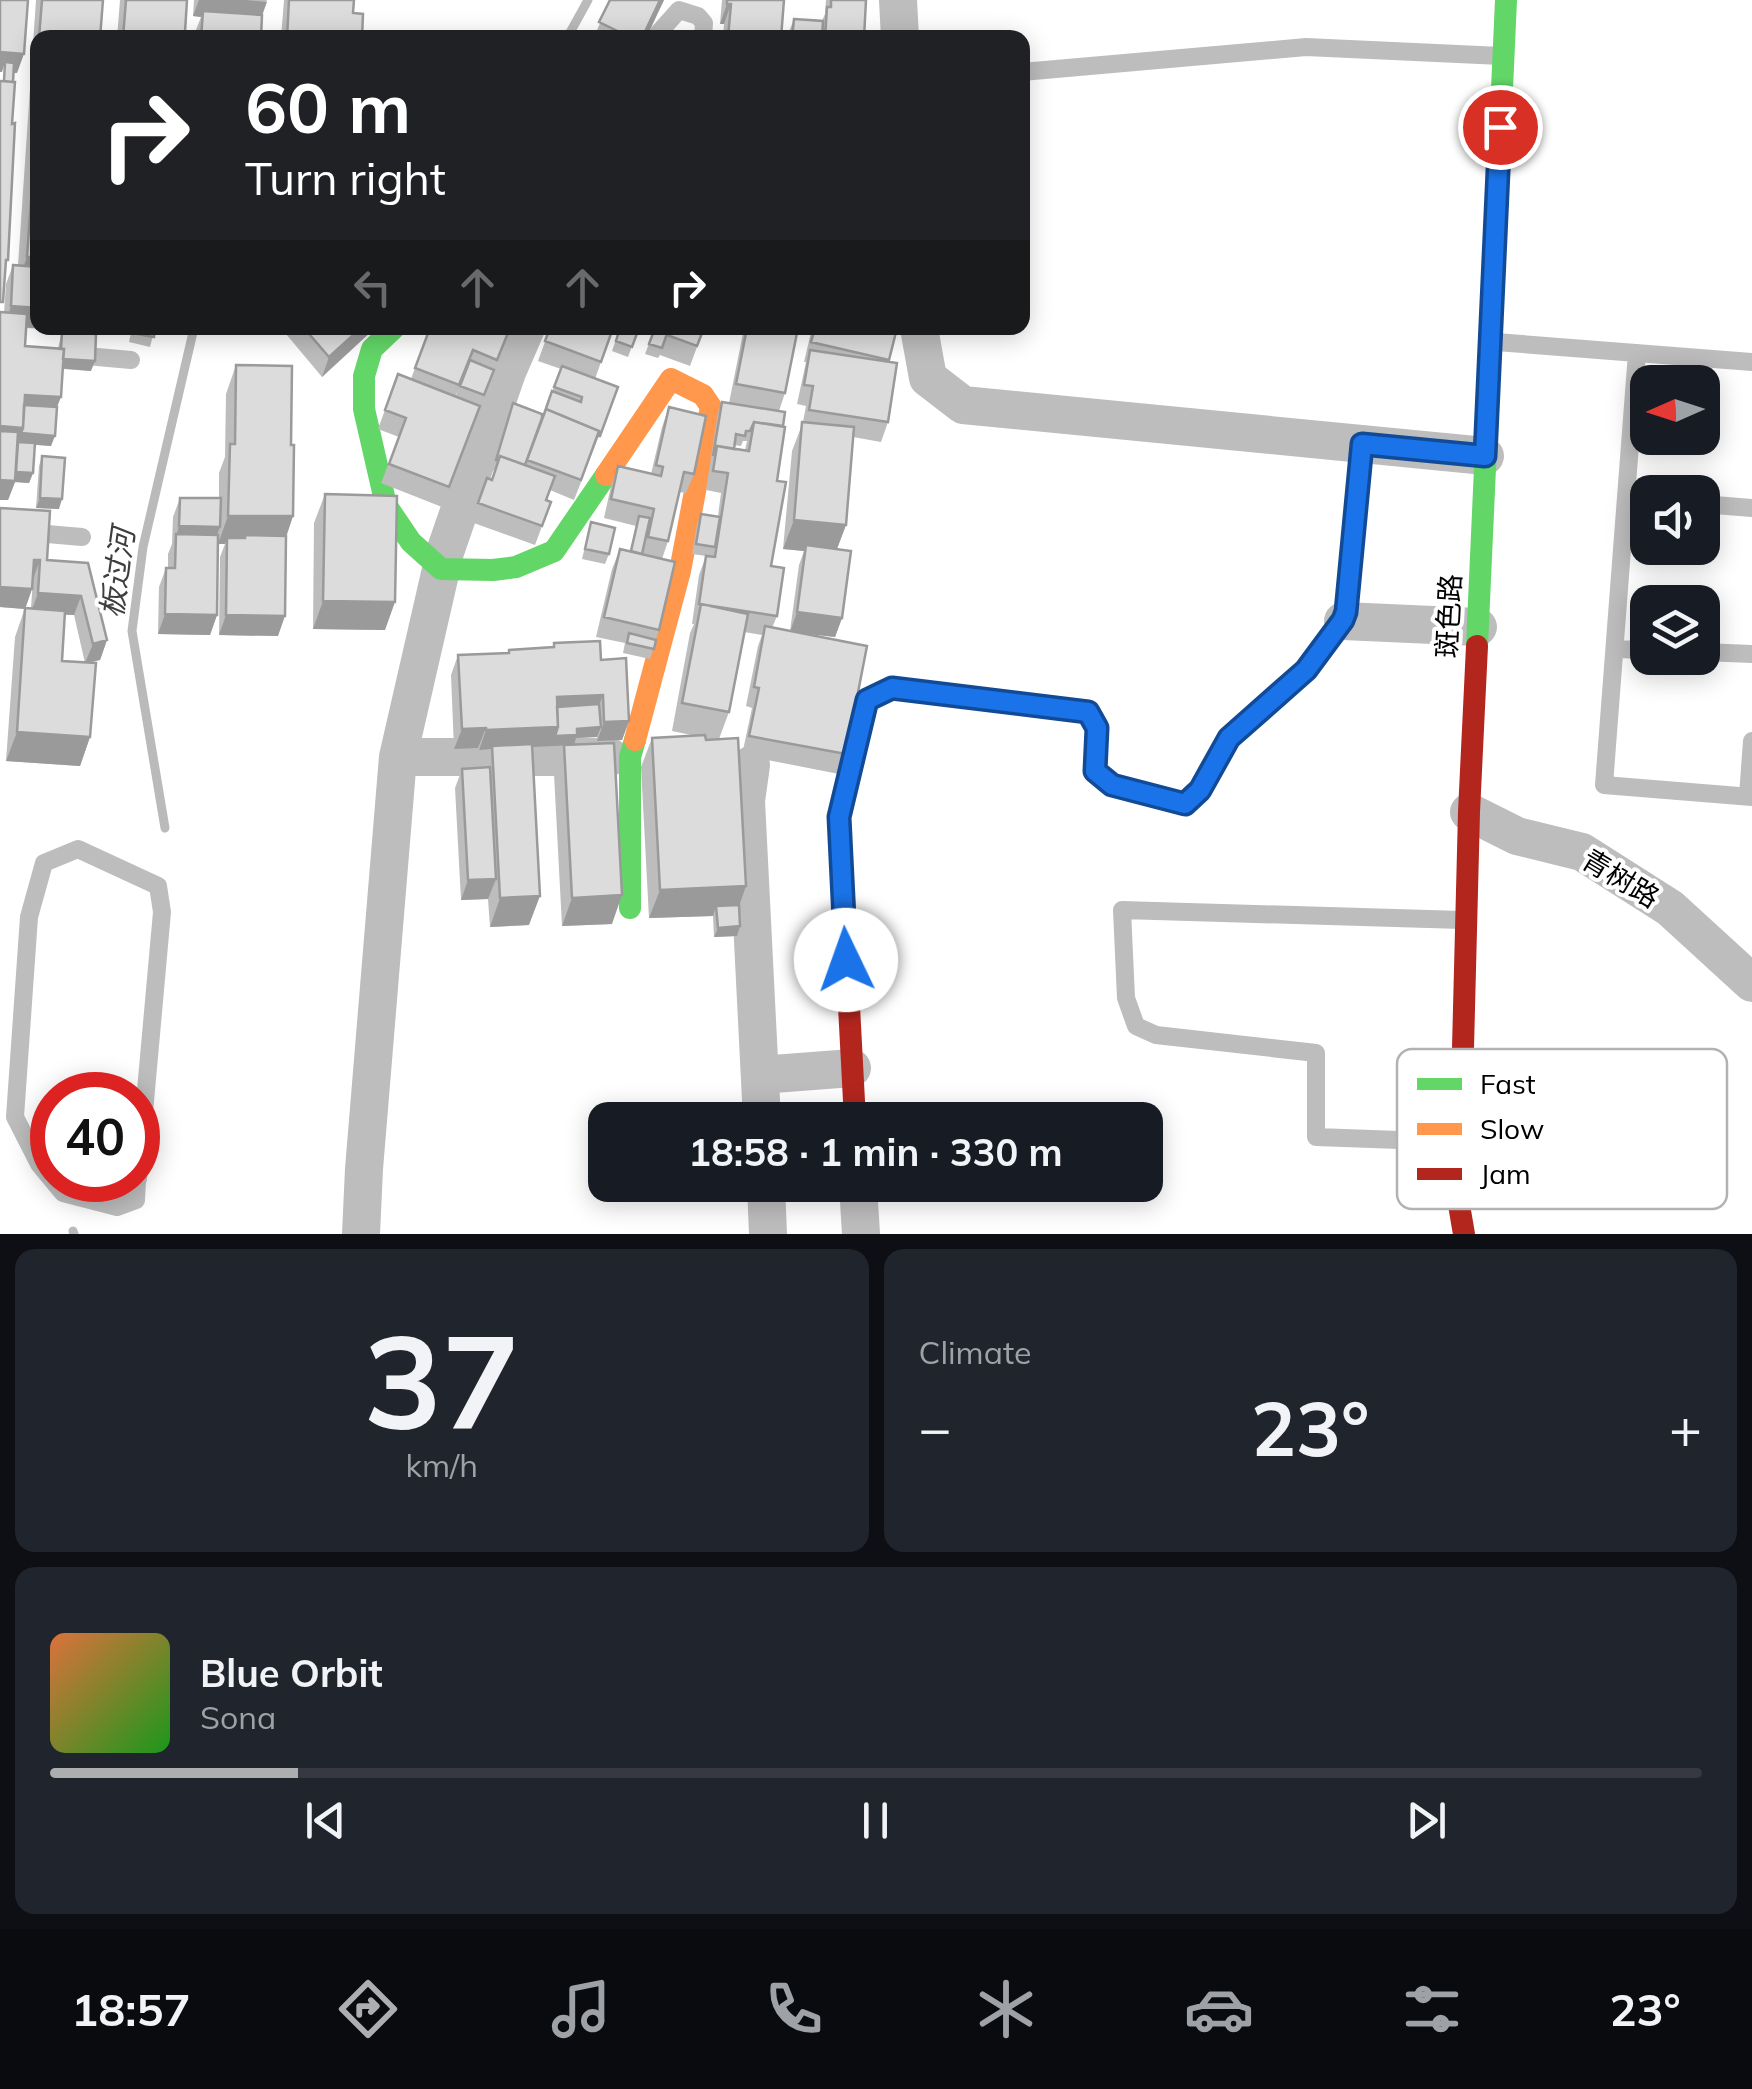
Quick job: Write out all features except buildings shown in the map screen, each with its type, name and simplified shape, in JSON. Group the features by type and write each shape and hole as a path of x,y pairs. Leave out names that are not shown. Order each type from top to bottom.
{"street":[{"path":"898,0 900,30"},
{"name":"斑色路","path":"1463,1049 1469,812 1506,0"},
{"path":"386,335 372,348 364,376 364,409 386,505 411,542 441,569 493,570 554,552 671,380 704,394 711,407 639,757 630,908"},
{"path":"362,1234 398,756 444,552 523,335"},
{"path":"920,335 928,378 963,405 1485,456"},
{"path":"854,1102 839,817 867,700 892,688 1088,712 1097,728 1095,771 1112,785 1185,804 1200,790 1229,738 1306,670 1343,620 1362,444"},
{"path":"1343,620 1478,627"},
{"path":"398,756 639,757"},
{"path":"742,764 761,1102"},
{"name":"青树路","path":"1469,812 1517,836 1582,852 1670,908 1752,983"},
{"path":"760,1075 852,1068"},
{"path":"767,1202 768,1234"},
{"path":"859,1202 861,1234"},
{"name":"斑色路","path":"1460,1209 1464,1234"}],"lane":[{"path":"661,30 679,10 692,7 704,23 704,30"},
{"path":"1030,71 1306,47 1504,56"},
{"path":"1490,341 1752,362"},
{"path":"56,353 130,360"},
{"path":"1637,353 1604,784 1750,796 1752,741"},
{"path":"1626,498 1630,498"},
{"path":"1720,505 1752,508"},
{"path":"0,530 82,537"},
{"path":"1615,649 1630,649"},
{"path":"1720,653 1752,654"},
{"path":"30,1152 7,1123 30,918 44,863 78,848 158,886 162,912 147,1072"},
{"path":"1397,1140 1316,1137 1316,1052 1156,1035 1136,1026 1126,998 1122,910 1466,920"},
{"path":"101,1202 118,1206 130,1202"}],"waterway":[{"name":"板过河","path":"571,30 588,0"},
{"name":"板过河","path":"165,828 132,631 143,547 192,335"}],"traffic: fast":[{"path":"1477,646 1506,0"},
{"path":"387,335 372,349 364,376 364,409 386,505 411,542 441,569 516,567 554,551 606,475"},
{"path":"630,908 630,757 635,740"}],"traffic: slow":[{"path":"606,475 671,379 703,395 711,407 680,571 635,740"},
{"path":"865,711 867,701 892,688 1088,712 1097,728 1095,771 1112,785 1185,804 1200,790 1229,738 1306,670 1343,621 1362,444"}],"traffic: jam":[{"path":"1463,1049 1477,646"},
{"path":"854,1102 839,817 865,711"},
{"path":"1460,1209 1464,1234"}],"route":[{"path":"846,960 839,817 867,700 892,688 1088,712 1097,728 1095,771 1112,785 1185,804 1200,790 1229,738 1306,670 1343,620 1362,444 1485,456 1500,127"}]}
